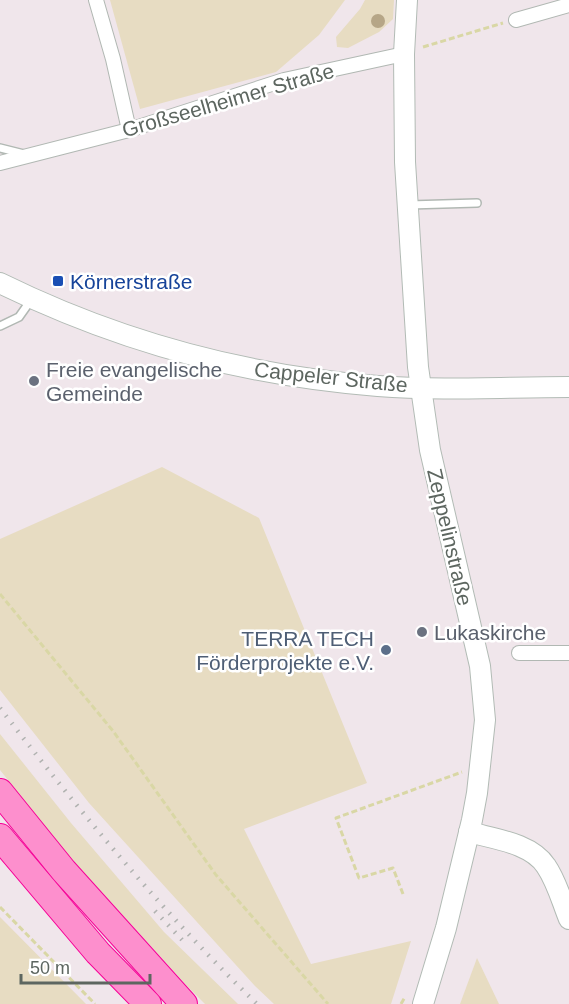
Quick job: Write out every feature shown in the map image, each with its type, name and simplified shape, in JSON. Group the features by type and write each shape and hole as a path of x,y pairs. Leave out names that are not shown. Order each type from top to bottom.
{"highway":[{"path":"0,792 64,871 184,1004"},
{"path":"0,837 91,944 148,1004"}],"main road":[{"path":"404,54 406,0"},
{"name":"Zeppelinstraße","path":"404,54 407,205 421,387 430,450 480,666 485,720 481,765 469,832 446,928 423,1004"},
{"name":"Cappeler Straße","path":"0,283 69,314 160,345 219,362 301,377 379,386 569,387"},
{"path":"469,832 509,843 527,850 540,859 555,882 569,919"}],"street":[{"path":"96,0 113,59 129,130"},
{"path":"516,20 569,5"},
{"name":"Großseelheimer Straße","path":"0,163 129,130 284,80 404,54"},
{"path":"519,653 569,653"}],"lane":[{"path":"0,148 26,155"},
{"path":"407,205 477,203"},
{"path":"0,326 19,317 32,298"}],"path":[{"path":"404,54 482,28 516,20"},
{"path":"0,594 112,731 216,875 328,1004"},
{"path":"403,894 393,868 359,878 336,818 481,765"},
{"path":"0,907 95,1004"}],"shaded area":[{"path":"110,0 345,0 319,35 276,72 140,109"},
{"path":"365,0 394,0 393,19 379,32 348,48 337,47 336,37"},
{"path":"162,467 259,518 367,783 244,829 311,964 411,941 391,1004 274,1004 89,803 0,690 0,539"},
{"path":"0,734 71,823 164,932 238,1004 205,1004 69,856 0,770"},
{"path":"0,917 86,1004 0,1004"},
{"path":"477,958 499,1004 460,1004"}],"railway":[{"path":"0,708 155,898 257,1004"},
{"path":"155,911 186,944"}],"place":[{"name":"Körnerstraße","path":"58,281"},
{"name":"Freie evangelische Gemeinde","path":"34,381"},
{"name":"Lukaskirche","path":"422,632"},
{"name":"TERRA TECH Förderprojekte e.V.","path":"386,650"}]}
